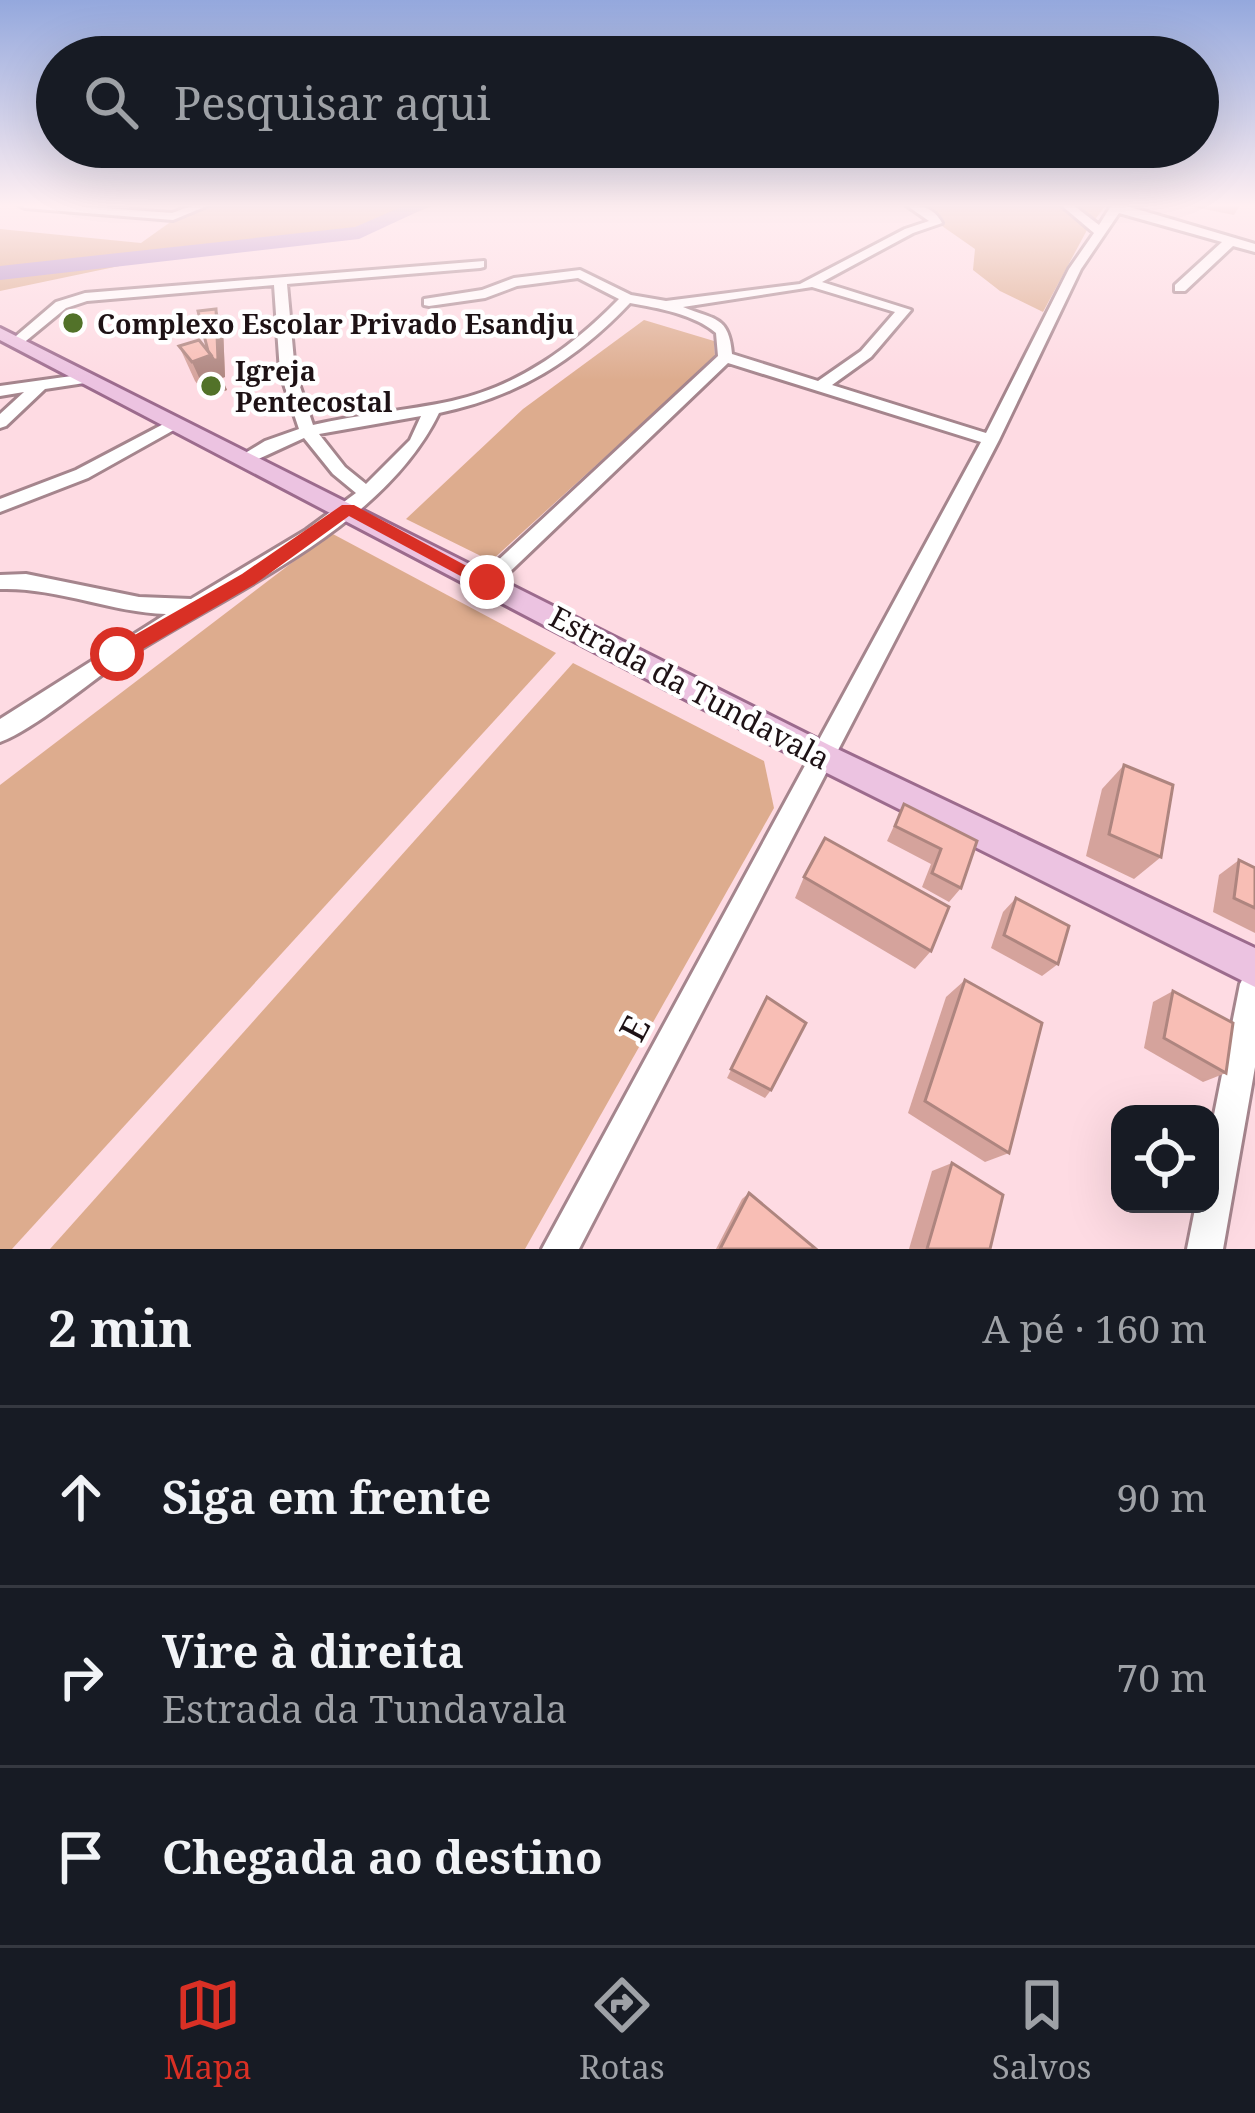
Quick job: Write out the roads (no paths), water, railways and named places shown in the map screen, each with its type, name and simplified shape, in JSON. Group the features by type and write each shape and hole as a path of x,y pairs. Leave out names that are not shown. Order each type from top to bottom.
{"main road":[{"name":"Estrada da Tundavala","path":"8,338 246,458 356,500 487,582 820,755 1255,968"}],"street":[{"path":"665,305 794,290 848,263"},
{"name":"E","path":"560,1249 991,440 1078,263"},
{"path":"1180,288 1206,263"},
{"path":"8,338 73,299 480,264"},
{"path":"430,302 571,274 596,279 627,298 665,305 723,332 724,357 487,582"},
{"path":"280,281 283,366 304,432 346,478 356,500"},
{"path":"811,283 904,310 866,354 820,387"},
{"path":"246,458 272,442 304,432 501,392 546,371 594,335 627,298"},
{"path":"724,357 991,440"},
{"path":"2,390 86,379"},
{"path":"0,423 43,384"},
{"path":"0,732 194,607 248,579 356,500 426,434 433,409"},
{"path":"0,506 82,474 175,423"},
{"path":"0,582 26,581 139,605 194,607"},
{"path":"1205,1249 1255,984"}],"waterway":[{"path":"0,273 87,263"}],"place":[{"name":"Complexo Escolar Privado Esandju","path":"73,323"},
{"name":"Igreja Pentecostal","path":"211,386"}]}
